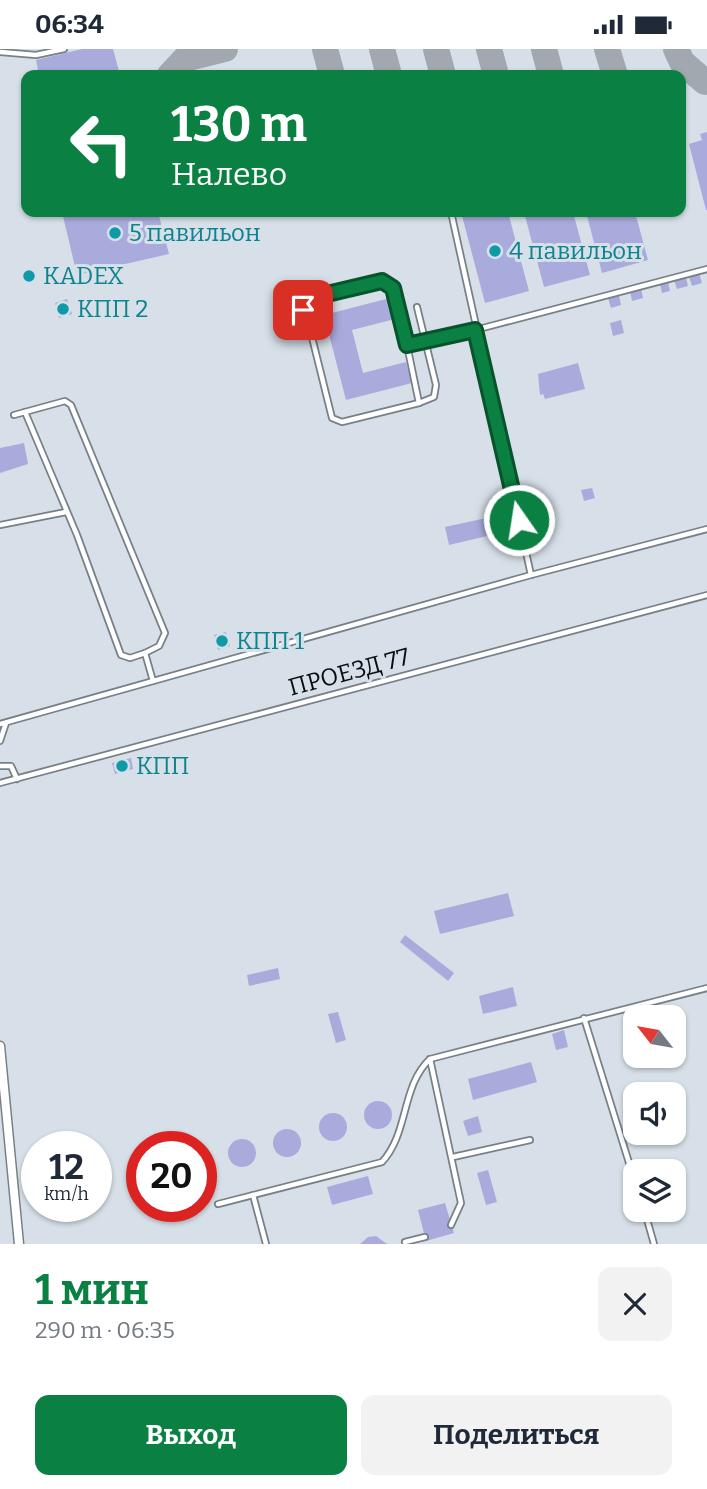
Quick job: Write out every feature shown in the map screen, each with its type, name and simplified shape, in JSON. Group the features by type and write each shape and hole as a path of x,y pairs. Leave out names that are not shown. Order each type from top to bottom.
{"street":[{"path":"0,1046 19,1244"}],"lane":[{"path":"0,53 36,55 64,49"},
{"path":"452,217 531,575"},
{"path":"407,345 475,330 707,269"},
{"path":"417,307 436,385 434,397 419,403 342,422 332,418 304,306 310,298 387,282 393,288 419,403"},
{"path":"14,415 65,401 73,408 165,633 159,646 130,658 121,655 25,412"},
{"path":"0,525 66,512"},
{"path":"0,741 3,723 531,575 707,530"},
{"name":"ПРОЕЗД 77","path":"0,783 707,595"},
{"path":"145,653 153,681"},
{"path":"0,766 11,766 17,779"},
{"path":"218,1204 382,1162 393,1150 399,1136 415,1078 430,1059 707,988"},
{"path":"584,1018 628,1159"},
{"path":"430,1059 461,1203 452,1225"},
{"path":"453,1157 530,1140"},
{"path":"253,1195 266,1244"},
{"path":"648,1222 654,1244"},
{"path":"405,1243 425,1237"}],"building":[{"path":"82,49 113,49 119,70 38,70 36,60"},
{"path":"707,132 706,210 689,144 702,140 700,134"},
{"name":"5 павильон","path":"63,217 159,217 169,254 77,275"},
{"name":"4 павильон","path":"462,217 509,217 529,291 485,303"},
{"path":"525,217 574,217 590,275 544,287"},
{"path":"587,217 636,217 648,260 602,273"},
{"path":"699,273 702,283 692,286 689,277"},
{"path":"686,277 688,286 677,289 674,280"},
{"path":"668,282 670,291 662,293 660,284"},
{"path":"641,288 643,298 632,301 630,291"},
{"path":"619,295 621,305 611,308 608,298"},
{"path":"390,298 395,319 352,330 363,373 406,362 412,383 346,400 324,315"},
{"name":"КПП 2","path":"67,299 72,314 59,318 55,303"},
{"path":"621,320 624,333 613,336 610,323"},
{"path":"578,363 585,389 545,399 543,394 540,395 538,374"},
{"path":"24,443 28,464 0,473 0,448"},
{"path":"592,488 595,498 584,501 581,490"},
{"path":"500,515 504,532 449,545 445,527"},
{"name":"КПП 1","path":"226,632 230,646 218,650 214,635"},
{"name":"КПП","path":"131,758 133,769 115,774 112,763"},
{"path":"508,893 514,916 440,934 434,911"},
{"path":"405,935 454,973 448,981 400,942"},
{"path":"278,968 280,979 249,986 247,975"},
{"path":"513,987 517,1006 483,1014 479,996"},
{"path":"338,1012 346,1040 336,1043 328,1014"},
{"path":"564,1030 568,1047 556,1050 552,1034"},
{"path":"531,1062 537,1082 473,1100 468,1079"},
{"path":"378,1101 388,1105 392,1115 388,1125 378,1129 368,1125 364,1115 368,1105"},
{"path":"333,1113 343,1117 347,1127 343,1137 333,1141 323,1137 319,1127 323,1117"},
{"path":"478,1116 482,1132 468,1136 463,1121"},
{"path":"287,1129 297,1133 301,1143 297,1153 287,1157 277,1153 273,1143 277,1133"},
{"path":"242,1139 252,1143 256,1153 252,1163 242,1167 232,1163 228,1153 232,1143"},
{"path":"488,1170 497,1202 486,1205 477,1173"},
{"path":"368,1176 373,1194 332,1205 327,1187"},
{"path":"445,1203 454,1233 426,1241 418,1210"},
{"path":"376,1236 387,1244 360,1244 368,1237"}],"taxiway":[{"path":"175,70 185,59 225,49"},
{"path":"325,49 331,70"},
{"path":"382,49 388,70"},
{"path":"436,49 442,70"},
{"path":"489,49 495,70"},
{"path":"544,49 550,70"},
{"path":"607,49 613,70"},
{"path":"676,49 682,62 705,82"}],"place":[{"name":"5 павильон","path":"115,233"},
{"name":"4 павильон","path":"495,251"},
{"name":"KADEX","path":"29,276"},
{"name":"КПП 2","path":"63,309"},
{"name":"КПП 1","path":"222,641"},
{"name":"КПП","path":"122,766"}],"route":[{"path":"303,310 306,300 310,298 382,281 393,288 407,345 475,330 519,520"}]}
